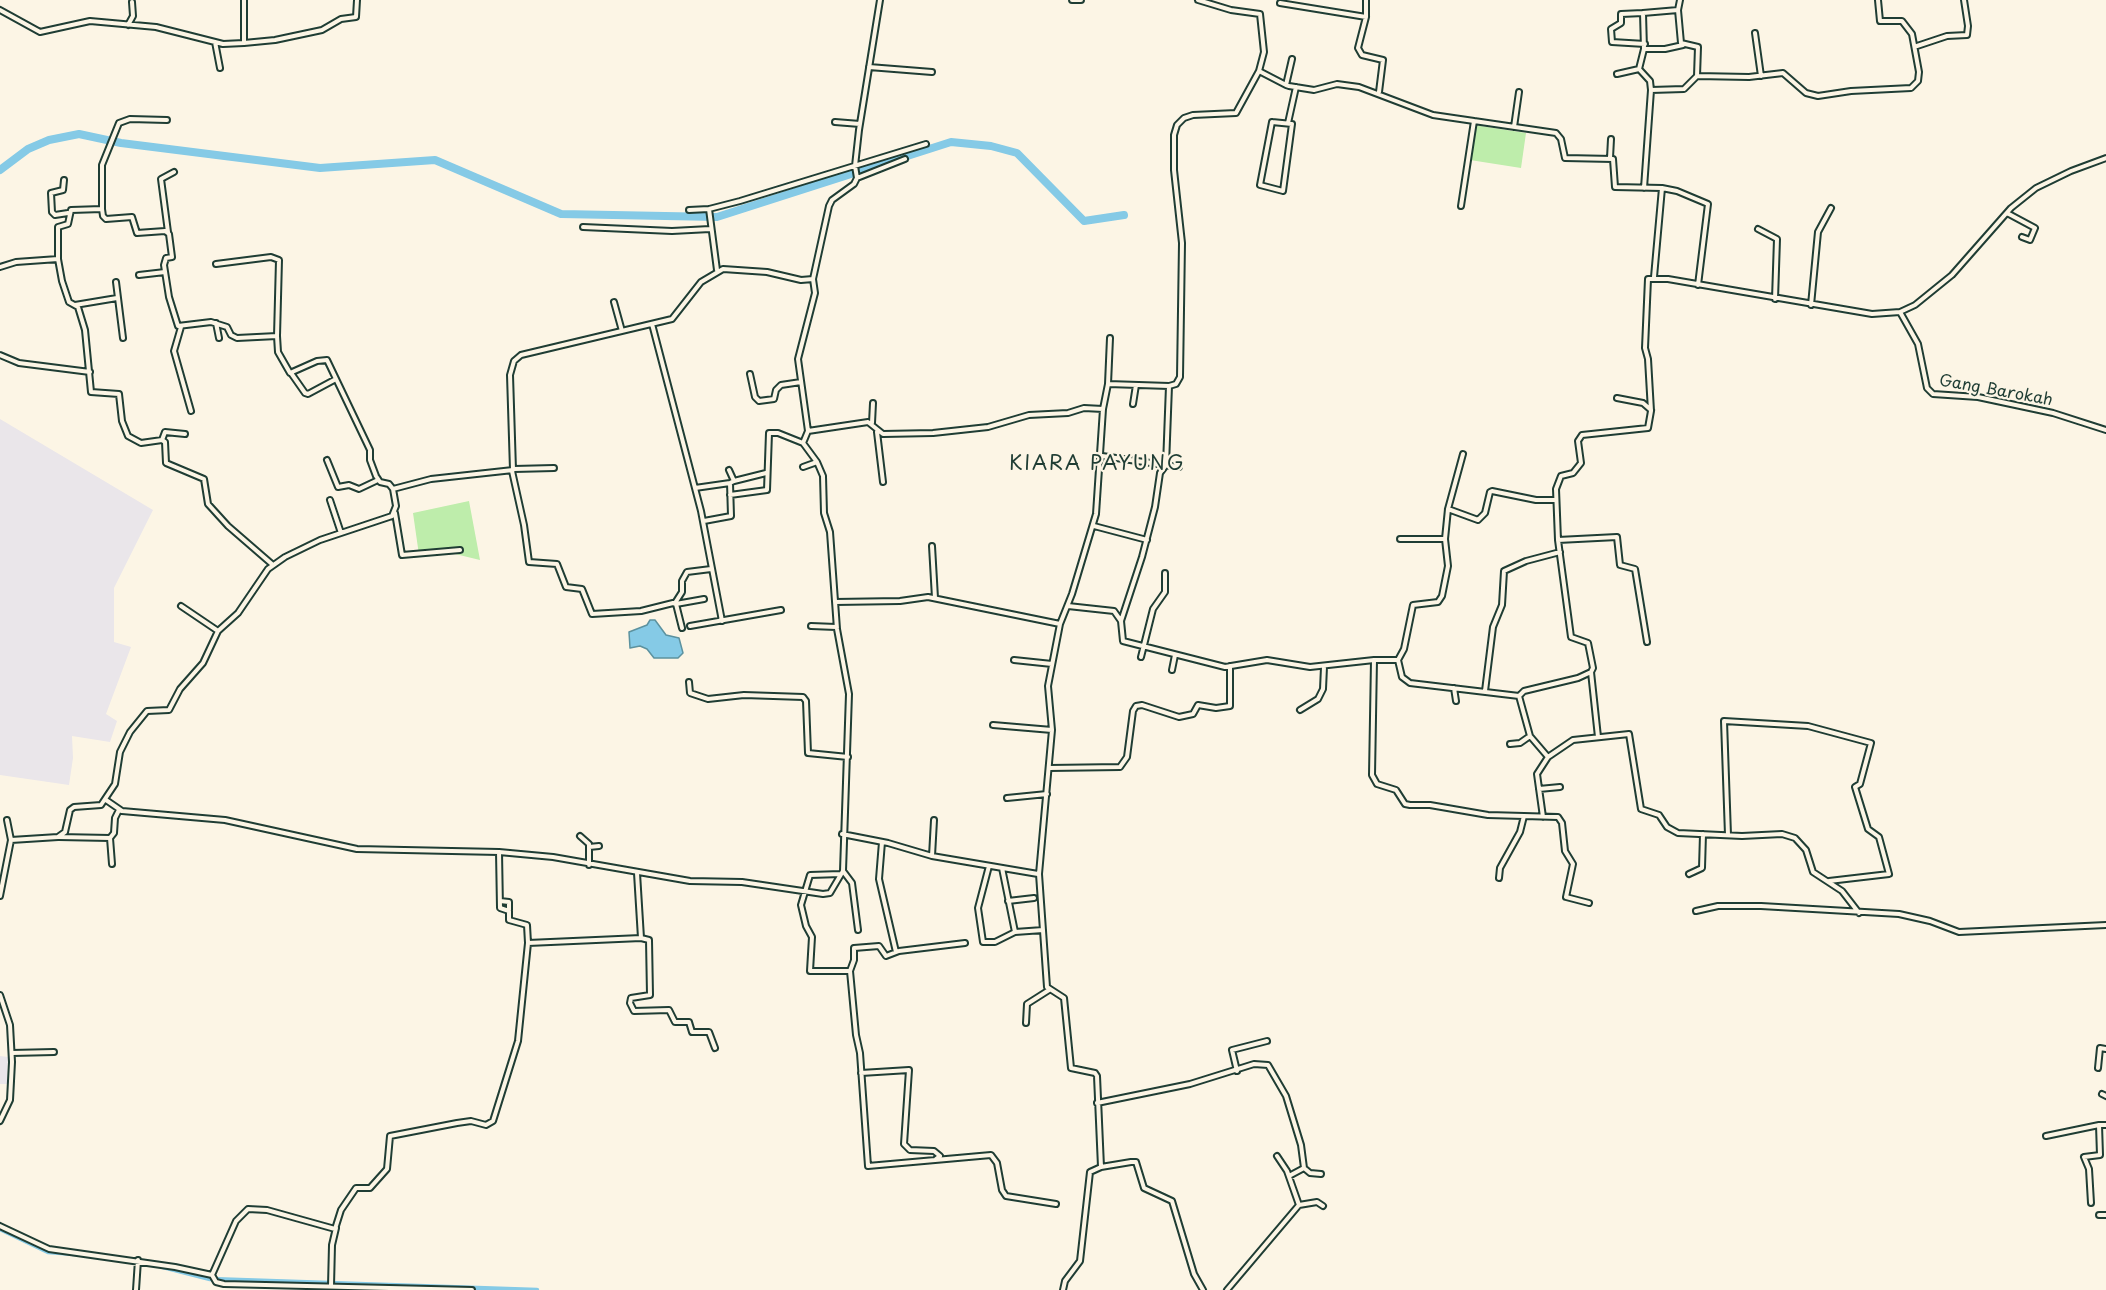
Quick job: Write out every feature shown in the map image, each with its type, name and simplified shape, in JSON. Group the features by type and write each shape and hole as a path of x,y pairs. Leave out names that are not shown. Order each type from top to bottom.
{"street":[{"path":"244,0 244,43"},
{"path":"0,10 40,32 90,21 156,27 215,42 244,43 274,40 322,30 341,19 356,16 357,0"},
{"path":"803,443 808,430 798,359 815,293 813,279 829,206 832,200 854,184 857,177 855,167 860,124 880,0"},
{"path":"1072,0 1081,0"},
{"path":"1108,384 1169,386 1176,384 1180,377 1182,243 1174,170 1174,135 1177,125 1184,118 1193,115 1236,113 1259,71 1264,42 1260,14 1231,10 1198,0"},
{"path":"1366,0 1366,17 1359,52 1383,60 1378,92"},
{"path":"1680,0 1678,10 1683,45"},
{"path":"1697,76 1761,76 1783,72 1806,93 1818,96 1851,90 1911,88 1918,81 1917,46 1910,29 1902,21 1880,21 1878,0"},
{"path":"1917,46 1947,36 1967,35 1964,0"},
{"path":"128,25 133,16 132,2"},
{"path":"1280,3 1366,17"},
{"path":"1651,90 1684,89 1697,76 1698,47 1683,45 1668,49 1612,42 1611,29 1621,23 1622,15 1678,10"},
{"path":"1639,69 1644,47 1643,13"},
{"path":"1755,33 1761,76"},
{"path":"215,42 220,68"},
{"path":"1286,85 1292,58"},
{"path":"869,67 932,72"},
{"path":"1617,74 1639,69"},
{"path":"1639,69 1650,81 1651,90 1644,189"},
{"path":"1259,71 1286,85 1314,90 1336,84 1378,92 1433,115 1556,133 1561,139 1565,158 1610,158 1614,160 1615,187 1662,188 1677,191 1716,207"},
{"path":"1287,123 1296,87"},
{"path":"1514,127 1518,92"},
{"path":"167,120 123,120 114,134 102,165 102,216 106,219 132,218 137,233 168,232"},
{"path":"1461,206 1474,121"},
{"path":"835,122 860,124"},
{"path":"1272,122 1287,123 1292,123 1283,191 1260,185 1272,122"},
{"path":"1610,158 1611,139"},
{"path":"689,210 709,210 926,144"},
{"path":"1598,737 1588,643 1570,637 1558,540 1556,489 1562,476 1573,473 1581,463 1578,441 1582,435 1647,429 1651,411 1645,348 1648,280 1654,277 1811,305 1877,314 1900,312 1914,305 1952,275 2007,213 2036,188 2071,171 2106,158"},
{"path":"857,177 906,159"},
{"path":"174,172 162,179 172,257 165,261 165,272 176,324 181,327 216,323 227,327 234,338 277,336"},
{"path":"64,180 63,190 51,193 52,212 55,214 68,213 70,210 102,209"},
{"path":"1654,277 1662,188"},
{"path":"1698,285 1708,204"},
{"path":"1811,305 1818,232 1831,208"},
{"path":"709,210 717,270"},
{"path":"68,213 68,224 58,227 58,259 68,300 75,305 85,330 92,393 118,394 122,421 128,436 141,443 162,440"},
{"path":"2007,213 2035,228 2030,240 2022,237"},
{"path":"583,227 669,231 711,229"},
{"path":"1758,229 1777,239 1775,299"},
{"path":"216,264 261,258 279,260 278,352 305,393 308,394 336,379"},
{"path":"0,267 16,262 58,259"},
{"path":"704,599 641,611 592,614 582,589 564,585 557,564 529,562 513,470 510,380 514,362 521,355 553,345 675,318 694,290 717,270 736,268 801,280 813,279"},
{"path":"139,274 165,272"},
{"path":"116,282 123,338"},
{"path":"75,305 117,298"},
{"path":"614,302 622,331"},
{"name":"Gang Barokah","path":"1900,312 1918,344 1927,388 1933,394 1978,397 2053,413 2106,430"},
{"path":"216,323 219,338"},
{"path":"652,324 704,521 722,621"},
{"path":"181,327 174,351 191,411"},
{"path":"1049,990 1043,930 1037,898 1052,730 1048,686 1060,624 1094,526 1102,456 1103,409 1108,384 1110,338"},
{"path":"0,355 19,363 90,372"},
{"path":"290,373 325,359 329,362 370,450 370,464 378,480 389,484 393,489 402,555 460,550"},
{"path":"750,374 755,397 759,402 774,399 776,390 781,386 801,382"},
{"path":"1133,404 1136,385"},
{"path":"1169,386 1166,465 1160,473 1147,540 1121,621 1123,641 1214,666 1230,666 1266,660 1324,667 1376,660 1398,660"},
{"path":"1617,398 1643,403 1651,411"},
{"path":"873,403 872,423 877,431 884,482"},
{"path":"877,431 883,434 953,432 988,427 1029,415 1068,414 1084,408 1103,409"},
{"path":"808,430 872,423"},
{"path":"162,440 165,432 185,434"},
{"path":"105,800 119,810 225,819 357,849 499,852 554,857 690,881 742,882 828,894 842,873 844,766 849,757 849,694 837,627 830,532 824,513 824,483 817,462 803,443 770,433 766,474 767,490 730,495"},
{"path":"162,440 166,445 167,464 204,479 208,504 228,526 273,565"},
{"path":"1464,454 1448,509 1445,539 1448,566 1442,596 1438,602 1413,605 1404,649 1398,660 1402,677 1410,683 1519,696"},
{"path":"1102,456 1179,467"},
{"path":"327,460 338,488 349,484 359,489 378,480"},
{"path":"803,467 817,462"},
{"path":"393,489 431,479 554,468"},
{"path":"704,521 730,517 732,482 729,470"},
{"path":"695,488 766,474"},
{"path":"1448,509 1478,520 1485,513 1492,491 1536,500 1556,500"},
{"path":"330,500 341,533"},
{"path":"58,837 65,832 70,810 78,805 97,806 105,800 115,784 120,752 130,732 147,711 169,710 180,689 202,663 218,631 238,613 262,575 273,565 320,540 388,518 395,513"},
{"path":"1094,526 1147,540"},
{"path":"1558,540 1617,537 1620,565 1635,569 1647,642"},
{"path":"1400,539 1445,539"},
{"path":"932,546 935,598"},
{"path":"1485,691 1493,627 1503,605 1504,571 1526,561 1560,552"},
{"path":"682,628 675,604 682,592 682,581 687,572 711,569"},
{"path":"1141,657 1153,609 1165,592 1165,573"},
{"path":"835,602 935,598 967,607 1018,614 1060,624"},
{"path":"181,606 218,631"},
{"path":"1068,606 1114,611 1121,621"},
{"path":"690,626 782,610"},
{"path":"811,626 837,627"},
{"path":"1172,670 1175,655"},
{"path":"1014,660 1052,664"},
{"path":"1376,660 1372,775 1377,784 1396,790 1405,804 1410,806 1430,805 1488,815 1561,820 1564,851 1573,864 1566,897 1589,903"},
{"path":"1049,768 1120,767 1127,757 1133,711 1136,706 1142,705 1179,717 1193,714 1198,705 1216,708 1230,706 1230,666"},
{"path":"1300,710 1318,699 1323,689 1324,667"},
{"path":"1519,696 1524,691 1570,681 1591,672"},
{"path":"689,682 690,693 708,699 744,695 803,697 806,700 808,753 849,757"},
{"path":"1454,688 1455,701"},
{"path":"1519,696 1530,736 1548,757"},
{"path":"1728,836 1724,721 1808,726 1871,743 1860,784 1855,787 1868,830 1880,838 1889,874 1829,881"},
{"path":"993,725 1052,730"},
{"path":"1543,817 1537,774 1548,757 1573,740 1630,735 1641,809 1659,815 1672,831 1728,836 1782,834 1795,838 1806,850 1813,872 1842,891 1859,913"},
{"path":"1510,744 1520,743 1530,736"},
{"path":"1539,789 1560,787"},
{"path":"1007,798 1047,794"},
{"path":"111,864 110,838 114,833 115,818 119,810"},
{"path":"1499,878 1500,868 1520,832 1524,816"},
{"path":"0,896 11,840 7,820"},
{"path":"932,856 934,820"},
{"path":"842,834 932,856 1038,874"},
{"path":"1689,874 1702,868 1703,834"},
{"path":"580,836 590,847 589,865"},
{"path":"11,840 58,837 110,838"},
{"path":"882,842 879,879 896,952"},
{"path":"590,847 599,846"},
{"path":"499,852 501,909 509,910"},
{"path":"989,866 986,883 980,893 978,908 983,942 993,943 1015,932 1043,930"},
{"path":"1002,868 1015,932"},
{"path":"637,873 641,938"},
{"path":"850,970 810,971 812,937 806,927 801,905 810,875 842,873 852,883 858,930"},
{"path":"1008,901 1037,898"},
{"path":"331,1283 332,1245 341,1210 356,1188 371,1188 387,1169 390,1136 453,1123 471,1121 489,1125 493,1121 518,1041 528,944 527,925 509,920 509,902 500,901"},
{"path":"1696,911 1718,906 1739,906 1910,915 1959,932 2106,925"},
{"path":"528,944 641,938 649,940 650,995 631,998 630,1003 634,1011 669,1010 675,1022 689,1022 692,1032 709,1032 715,1048"},
{"path":"964,943 896,952 884,956 879,946 855,947 850,970 868,1166 991,1155 997,1163 1002,1190 1006,1196 1056,1204"},
{"path":"1026,1023 1027,1004 1049,990"},
{"path":"1049,990 1063,996 1071,1066 1074,1070 1096,1074 1101,1167"},
{"path":"0,995 10,1025 12,1053 10,1100 0,1121"},
{"path":"1237,1071 1232,1050 1267,1041"},
{"path":"2098,1068 2100,1049 2106,1049"},
{"path":"12,1053 54,1052"},
{"path":"1097,1103 1190,1084 1259,1063 1273,1070 1286,1096 1301,1145 1304,1168 1310,1173 1321,1174"},
{"path":"861,1073 909,1070 904,1144 910,1150 934,1150 940,1156 936,1160"},
{"path":"2091,1203 2090,1169 2084,1157 2100,1154 2099,1125"},
{"path":"2046,1136 2069,1129 2106,1125"},
{"path":"1277,1156 1289,1176 1299,1205"},
{"path":"1063,1290 1065,1281 1080,1261 1090,1172 1101,1167 1136,1162 1144,1188 1172,1201 1194,1274 1203,1290"},
{"path":"1289,1176 1304,1168"},
{"path":"1227,1290 1299,1205 1317,1202 1323,1206"},
{"path":"215,1278 236,1221 243,1212 252,1207 336,1228"},
{"path":"2099,1215 2106,1215"},
{"path":"0,1226 49,1249 138,1262 215,1278 224,1284 331,1283 472,1290"},
{"path":"136,1290 138,1262"}],"shaded area":[{"path":"0,419 153,510 114,588 114,642 131,647 106,714 117,721 110,742 72,736 73,758 69,785 0,775"},
{"path":"0,1056 8,1057 7,1084 0,1084"}],"green space":[{"path":"1474,125 1526,133 1521,168 1470,160"},
{"path":"469,501 480,560 447,552 419,555 413,513"}],"water":[{"path":"650,620 655,620 666,635 679,638 683,653 678,658 654,658 647,649 640,646 630,648 629,632 647,625"}],"waterway":[{"path":"0,170 28,149 49,140 79,134 121,143 320,168 435,160 561,214 717,217 951,142 991,146 1017,153 1084,221 1124,215"},
{"path":"0,1229 48,1252 75,1254"},
{"path":"163,1267 210,1279 537,1290"}],"district":[{"name":"KIARA PAYUNG","path":"1097,464"}]}
